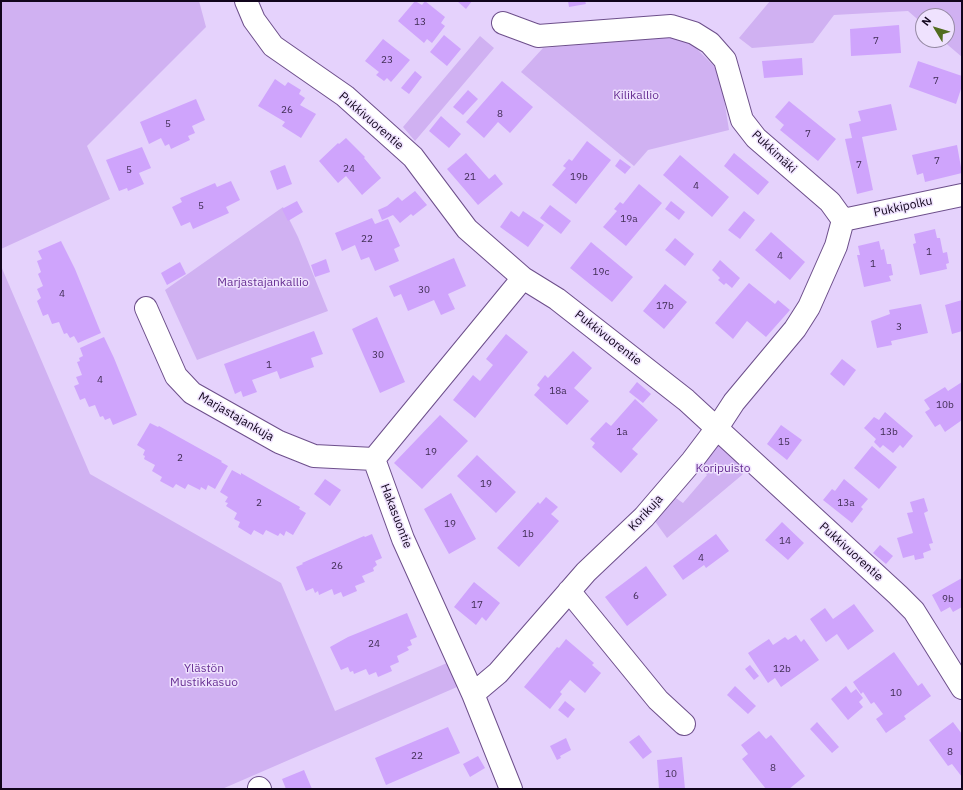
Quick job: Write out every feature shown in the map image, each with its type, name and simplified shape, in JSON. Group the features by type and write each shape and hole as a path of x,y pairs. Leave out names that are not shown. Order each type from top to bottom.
{"street":[{"name":"Pukkivuorentie","path":"246,1 254,20 273,46 345,96 413,157 467,229 523,278 564,304 686,400 914,611 962,688"},
{"name":"Pukkimäki","path":"503,23 538,36 671,26 694,32 710,43 725,60 742,120 756,138 830,202 843,220"},
{"name":"Pukkipolku","path":"843,220 962,195"},
{"path":"717,428 734,402 795,329 809,307 836,246 843,220"},
{"path":"374,459 523,278"},
{"name":"Marjastajankuja","path":"146,308 176,376 192,393 279,442 314,456 374,459"},
{"name":"Korikuja","path":"473,694 498,672 586,572 644,517 692,461 717,428"},
{"name":"Hakasuontie","path":"374,459 403,539 473,694 511,789"},
{"path":"569,591 658,700 684,724"}],"green space":[{"path":"1,1 199,1 206,27 87,146 110,199 1,249"},
{"path":"770,1 962,1 962,57 951,48 955,48 955,8 915,8 915,17 908,11 834,15 813,43 752,48 739,38"},
{"path":"480,36 494,48 415,141 403,127"},
{"name":"Kilikallio","path":"670,37 692,44 714,66 721,80 729,130 648,150 634,166 521,72 543,48"},
{"name":"Marjastajankallio","path":"283,207 298,237 328,311 197,360 165,290"},
{"name":"Ylästön Mustikkasuo","path":"1,266 90,474 281,583 335,711 447,663 457,687 222,789 1,789"},
{"name":"Koripuisto","path":"719,445 749,467 742,475 667,538 654,520 673,496 683,503 707,475 699,467 709,451"}],"building":[{"path":"415,1 422,5 425,1 445,17 441,23 445,26 432,43 427,39 424,43 398,21"},
{"path":"457,1 472,1 466,9"},
{"path":"568,1 585,1 586,4 569,7"},
{"path":"899,25 901,53 851,56 850,29"},
{"path":"444,35 461,49 447,66 430,52"},
{"path":"383,39 410,60 391,82 387,78 384,81 376,75 379,72 365,61"},
{"path":"802,58 803,75 764,78 762,61"},
{"path":"918,61 962,76 962,86 956,104 909,87"},
{"path":"415,71 422,77 409,94 401,88"},
{"path":"275,79 285,86 288,82 301,90 299,94 305,98 300,105 316,114 301,138 282,126 285,122 258,106"},
{"path":"502,81 533,107 510,133 498,122 484,138 466,122"},
{"path":"468,90 478,99 463,115 453,107"},
{"path":"196,99 205,120 192,126 195,133 188,136 190,140 171,149 169,144 165,146 161,138 149,144 140,122"},
{"path":"789,101 836,139 818,161 780,130 784,125 775,117"},
{"path":"891,104 897,130 862,137 873,190 857,194 845,139 852,138 849,124 861,121 858,111"},
{"path":"441,116 461,134 449,148 429,131"},
{"path":"346,138 365,157 364,158 381,178 362,195 346,176 338,183 319,161 338,143 339,144"},
{"path":"587,141 611,160 576,204 552,185 566,168 563,166 569,159 572,161"},
{"path":"957,145 962,173 925,182 923,173 917,175 912,155"},
{"path":"142,147 151,168 139,173 144,184 128,191 127,188 119,191 106,160"},
{"path":"466,153 489,179 495,174 503,184 478,205 447,169"},
{"path":"734,153 769,182 758,195 724,166"},
{"path":"680,155 729,197 712,217 663,175"},
{"path":"620,159 631,167 625,174 615,166"},
{"path":"285,165 292,184 277,190 270,171"},
{"path":"231,181 240,200 226,207 229,213 193,229 190,222 181,226 172,207 182,202 180,198 215,183 217,187"},
{"path":"639,184 662,203 626,246 603,227 617,211 614,209 620,202 623,204"},
{"path":"415,191 427,205 413,216 411,214 400,223 393,215 382,220 378,210 387,206 398,197 402,201"},
{"path":"297,201 303,212 288,221 282,209"},
{"path":"671,201 685,212 679,220 665,209"},
{"path":"550,205 571,221 561,234 540,218"},
{"path":"511,211 519,217 523,211 544,225 528,247 500,227"},
{"path":"744,211 755,220 740,239 728,230"},
{"path":"372,218 375,224 388,219 400,246 394,249 399,261 375,271 369,257 361,260 355,245 342,251 335,233"},
{"path":"935,229 937,238 940,238 943,253 947,252 949,263 946,264 947,269 920,275 913,244 916,243 914,234"},
{"path":"771,232 805,262 790,280 755,250"},
{"path":"675,238 694,254 685,266 665,250"},
{"path":"61,241 75,269 101,333 78,343 74,336 70,338 67,333 64,334 59,322 52,324 48,314 43,316 37,301 41,298 37,289 43,286 38,274 41,272 37,261 42,259 38,251"},
{"path":"879,241 881,250 884,249 887,264 891,264 893,275 889,276 891,281 864,287 857,255 860,255 858,246"},
{"path":"591,242 633,277 612,302 570,268"},
{"path":"454,258 466,286 448,294 455,309 441,315 434,300 408,311 401,294 394,297 389,286"},
{"path":"326,259 330,272 315,277 311,265"},
{"path":"720,260 740,278 732,288 726,283 724,285 718,280 720,278 712,270"},
{"path":"180,262 186,274 167,285 161,273"},
{"path":"749,283 775,304 778,300 790,310 766,337 747,321 733,339 715,323"},
{"path":"665,284 687,302 664,329 643,311"},
{"path":"962,300 962,331 952,334 945,305"},
{"path":"921,304 928,333 891,341 892,345 877,348 871,321 890,314 889,310"},
{"path":"377,317 405,382 380,393 352,329"},
{"path":"314,331 323,354 311,358 314,367 280,379 277,371 252,380 257,392 243,397 241,391 235,394 224,364"},
{"path":"506,334 528,352 475,418 453,400 473,375 480,381 493,365 486,359"},
{"path":"104,337 137,415 113,425 110,418 105,420 103,416 100,417 95,405 89,407 85,398 80,400 74,386 79,384 76,377 82,375 77,362 80,361 79,358 83,356 80,348"},
{"path":"573,351 592,368 574,388 589,401 567,425 534,395 540,388 537,385 545,375 548,378"},
{"path":"842,359 856,370 844,386 830,374"},
{"path":"637,382 651,394 643,403 629,392"},
{"path":"962,382 962,420 945,432 940,424 935,427 925,412 930,409 924,400 945,387 948,391"},
{"path":"635,399 658,420 632,449 638,454 621,473 592,447 595,443 590,439 606,422 611,426"},
{"path":"885,412 913,436 903,448 900,445 893,453 883,445 880,448 874,442 876,439 864,428 874,417 879,420"},
{"path":"440,415 468,441 422,489 394,463"},
{"path":"150,423 158,427 159,426 222,461 221,462 228,466 215,489 208,485 206,490 201,487 200,490 188,484 185,489 176,484 173,488 160,481 162,477 152,471 155,465 144,459 145,456 143,455 145,450 137,445"},
{"path":"781,425 802,440 787,460 767,444"},
{"path":"872,446 897,467 879,489 854,468"},
{"path":"477,455 516,492 496,513 457,476"},
{"path":"232,470 241,475 241,473 300,507 299,509 306,513 293,535 286,531 284,536 280,533 278,536 266,530 263,535 254,530 251,535 238,527 240,522 234,519 237,513 226,506 228,503 225,502 228,497 220,492"},
{"path":"325,479 341,490 330,506 314,494"},
{"path":"844,479 868,499 861,507 863,509 852,523 823,500 832,489 835,491"},
{"path":"451,493 476,539 449,554 424,509"},
{"path":"546,497 558,507 551,514 559,521 519,567 497,548 538,502 540,504"},
{"path":"924,498 928,511 924,513 933,543 929,544 931,550 923,553 924,558 915,560 914,555 903,558 897,538 913,533 907,513 913,512 910,502"},
{"path":"782,522 804,543 788,560 765,540"},
{"path":"372,534 382,558 375,561 377,565 373,568 374,571 362,576 365,582 355,586 357,591 343,597 341,592 334,595 332,589 319,595 318,591 315,593 313,588 306,591 296,567 364,536 365,537"},
{"path":"716,534 729,551 706,568 704,565 683,580 673,566"},
{"path":"880,545 893,556 886,564 873,553"},
{"path":"646,566 667,595 627,626 605,597"},
{"path":"962,578 962,607 953,612 950,607 941,612 932,595"},
{"path":"474,582 500,603 486,621 482,617 476,625 454,607"},
{"path":"854,604 874,631 848,650 837,634 826,642 810,619 825,608 833,619"},
{"path":"407,613 417,637 410,640 412,645 407,647 409,650 397,656 399,662 390,666 392,671 378,677 376,672 369,675 366,669 354,674 353,671 350,672 348,667 341,670 330,647 348,637"},
{"path":"796,635 801,642 804,639 819,660 781,687 775,678 768,683 748,653 769,639 773,645 785,637 788,640"},
{"path":"566,639 594,663 592,665 601,673 585,693 570,680 560,692 562,694 550,709 524,687 557,647 559,648"},
{"path":"894,652 918,686 922,683 931,696 904,716 906,719 886,733 876,719 883,714 874,702 871,704 863,692 861,694 853,682"},
{"path":"750,665 759,676 754,680 745,669"},
{"path":"735,686 756,706 748,714 727,695"},
{"path":"846,686 851,693 856,689 863,698 859,702 863,707 848,720 831,699"},
{"path":"565,701 575,709 568,718 558,710"},
{"path":"817,722 839,747 832,753 810,729"},
{"path":"953,722 962,734 962,777 952,764 948,766 929,740"},
{"path":"448,727 460,753 386,785 375,758"},
{"path":"759,731 766,739 771,735 805,776 789,789 766,789 742,759 748,754 741,745"},
{"path":"639,735 652,752 643,759 629,742"},
{"path":"566,738 571,750 560,756 561,758 557,760 550,746"},
{"path":"478,756 485,768 470,777 463,764"},
{"path":"682,757 685,789 659,789 657,760"},
{"path":"304,770 312,789 286,789 282,779"}]}
